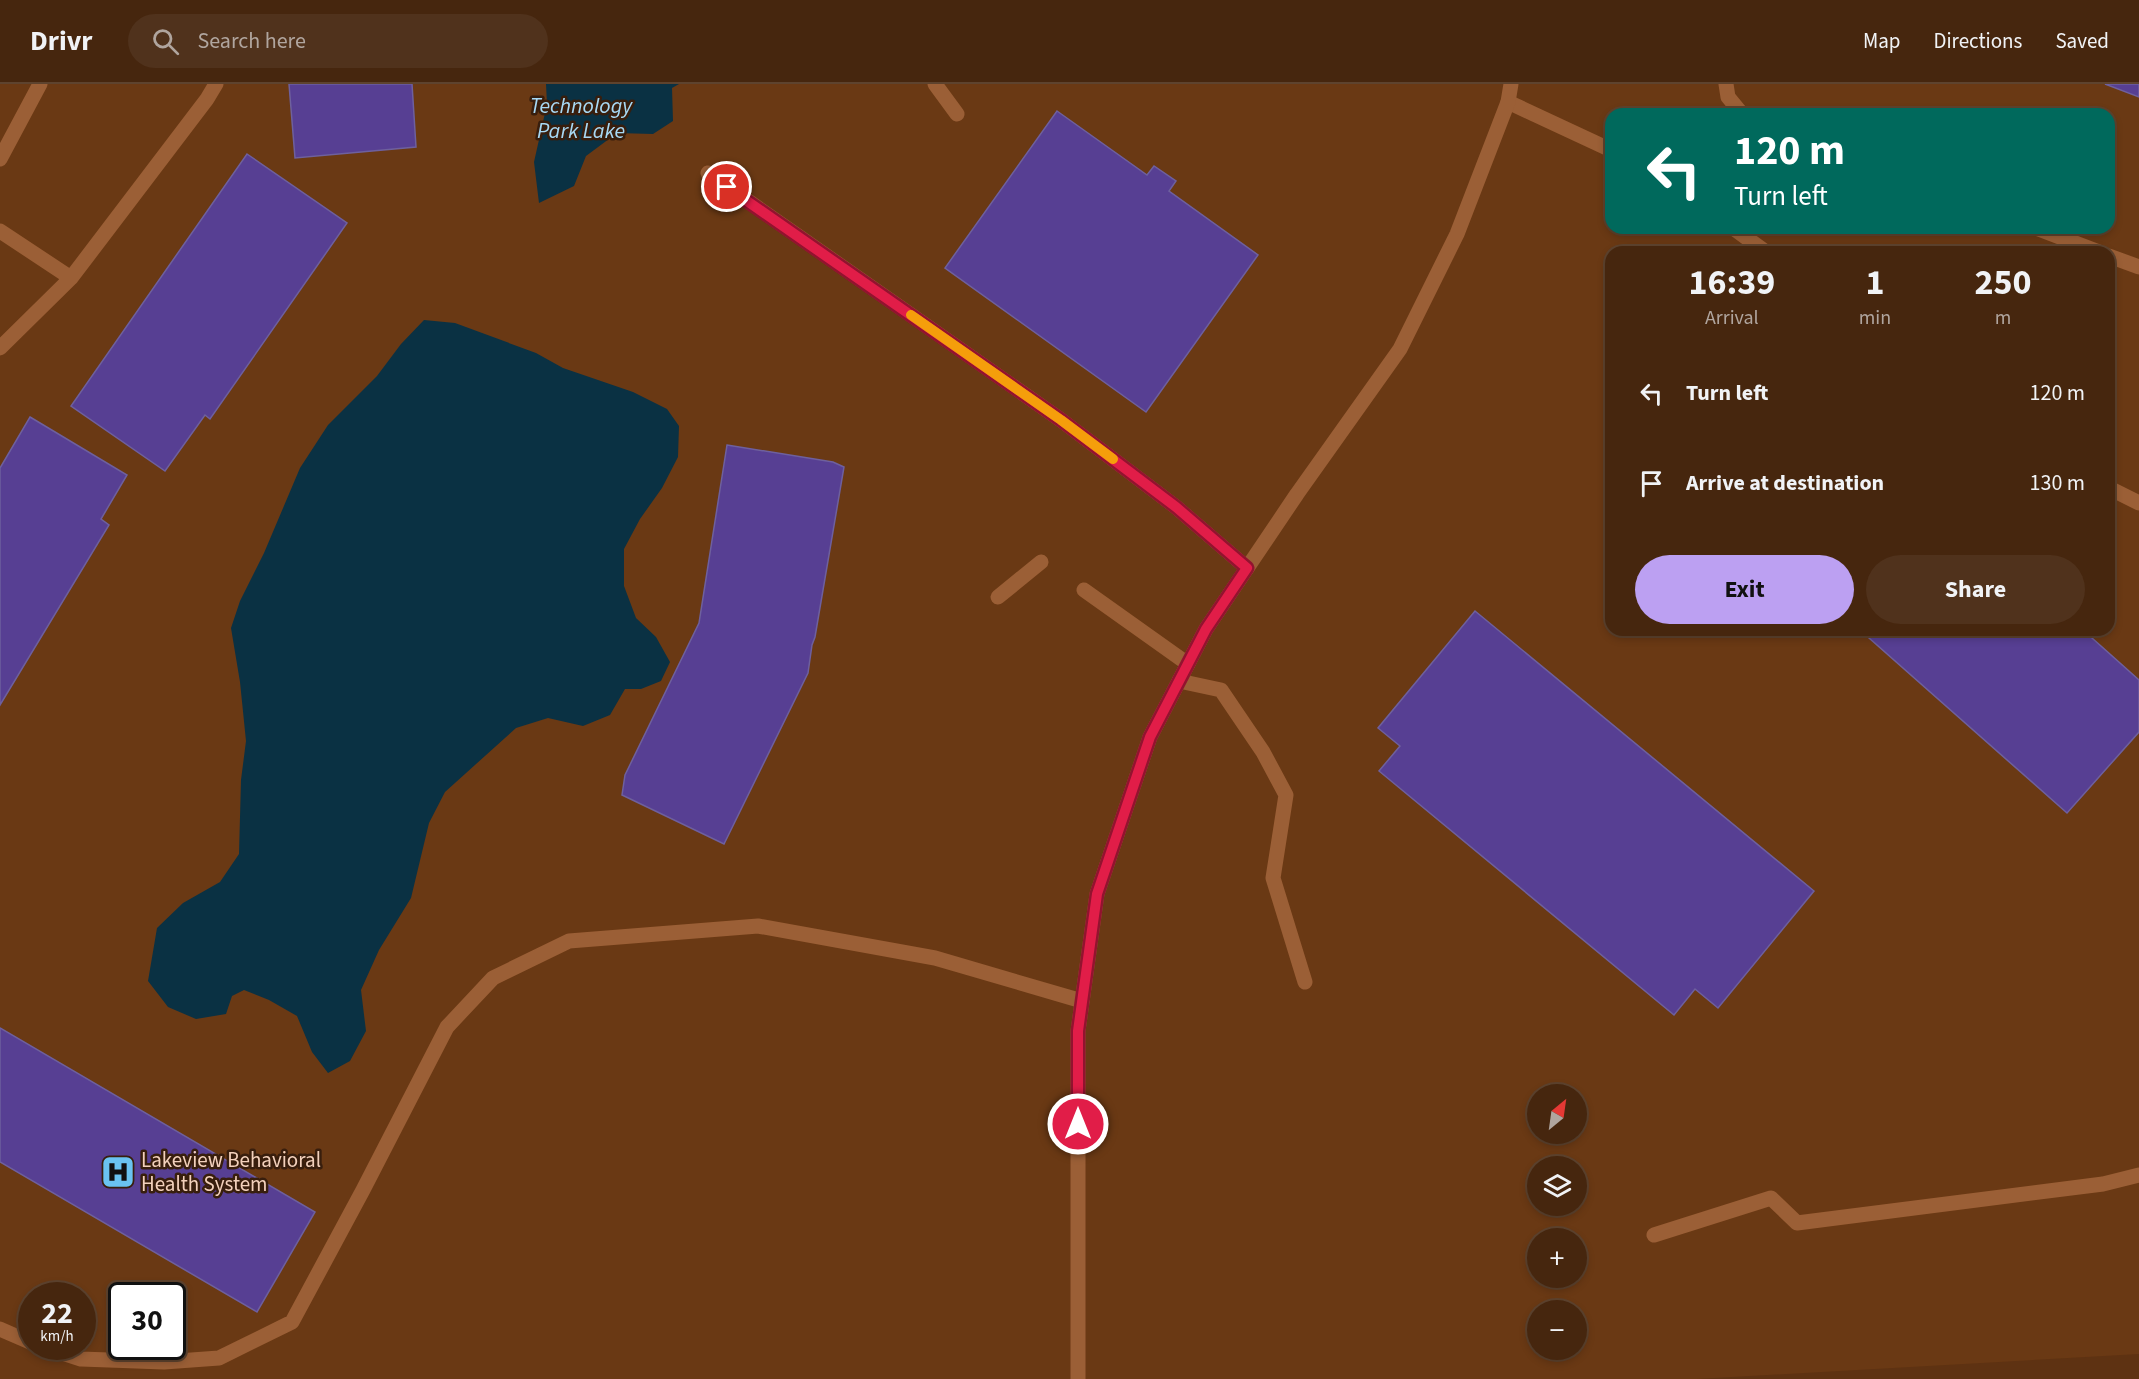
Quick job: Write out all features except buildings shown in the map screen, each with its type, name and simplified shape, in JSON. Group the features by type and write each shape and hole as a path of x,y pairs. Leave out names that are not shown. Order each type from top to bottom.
{"street":[{"path":"0,159 40,84"},
{"path":"0,348 71,278 216,84"},
{"path":"935,84 957,114"},
{"path":"1078,1379 1078,1031 1097,894 1150,737 1206,629 1297,494 1400,349 1457,234 1508,102 1511,84"},
{"path":"1726,84 1728,97 1737,108"},
{"path":"1508,102 1605,147"},
{"path":"708,173 1061,420 1176,507 1247,568"},
{"path":"0,231 71,278"},
{"path":"1741,234 1758,246"},
{"path":"2052,234 2083,246"},
{"path":"2115,258 2139,267"},
{"path":"2115,491 2139,503"},
{"path":"999,597 1041,562"},
{"path":"1084,590 1188,664"},
{"path":"1179,681 1221,690 1263,752 1286,795 1273,878 1305,982"},
{"path":"96,1360 164,1362 219,1358 292,1322 447,1027 493,978 569,941 758,926 935,958 1082,1001"},
{"path":"1654,1235 1771,1198 1797,1223 2103,1184 2139,1175"},
{"path":"0,1329 18,1337"}],"shaded area":[{"path":"0,84 2139,84 2139,1354 1697,1379 0,1379"}],"water":[{"name":"Technology Park Lake","path":"546,84 679,84 672,88 673,121 653,134 617,133 586,156 574,186 539,203 534,162 547,104"},
{"path":"424,320 455,323 536,353 563,368 633,392 667,409 679,426 678,457 662,488 640,519 624,549 624,586 636,618 656,637 670,662 661,681 641,689 625,689 610,715 583,726 548,718 516,728 445,792 429,823 411,898 379,950 361,990 366,1031 350,1061 328,1073 312,1052 297,1016 269,1000 244,990 232,996 226,1014 196,1019 168,1007 148,981 157,928 183,903 220,882 239,854 241,780 246,741 240,682 231,628 240,601 264,553 300,468 328,425 377,376 401,344"}],"slow traffic":[{"path":"911,315 1113,459"}],"place":[{"name":"Lakeview Behavioral Health System","path":"118,1172"}],"route":[{"path":"727,187 1061,420 1176,507 1247,568 1206,629 1150,737 1097,894 1078,1031 1078,1124"}]}
